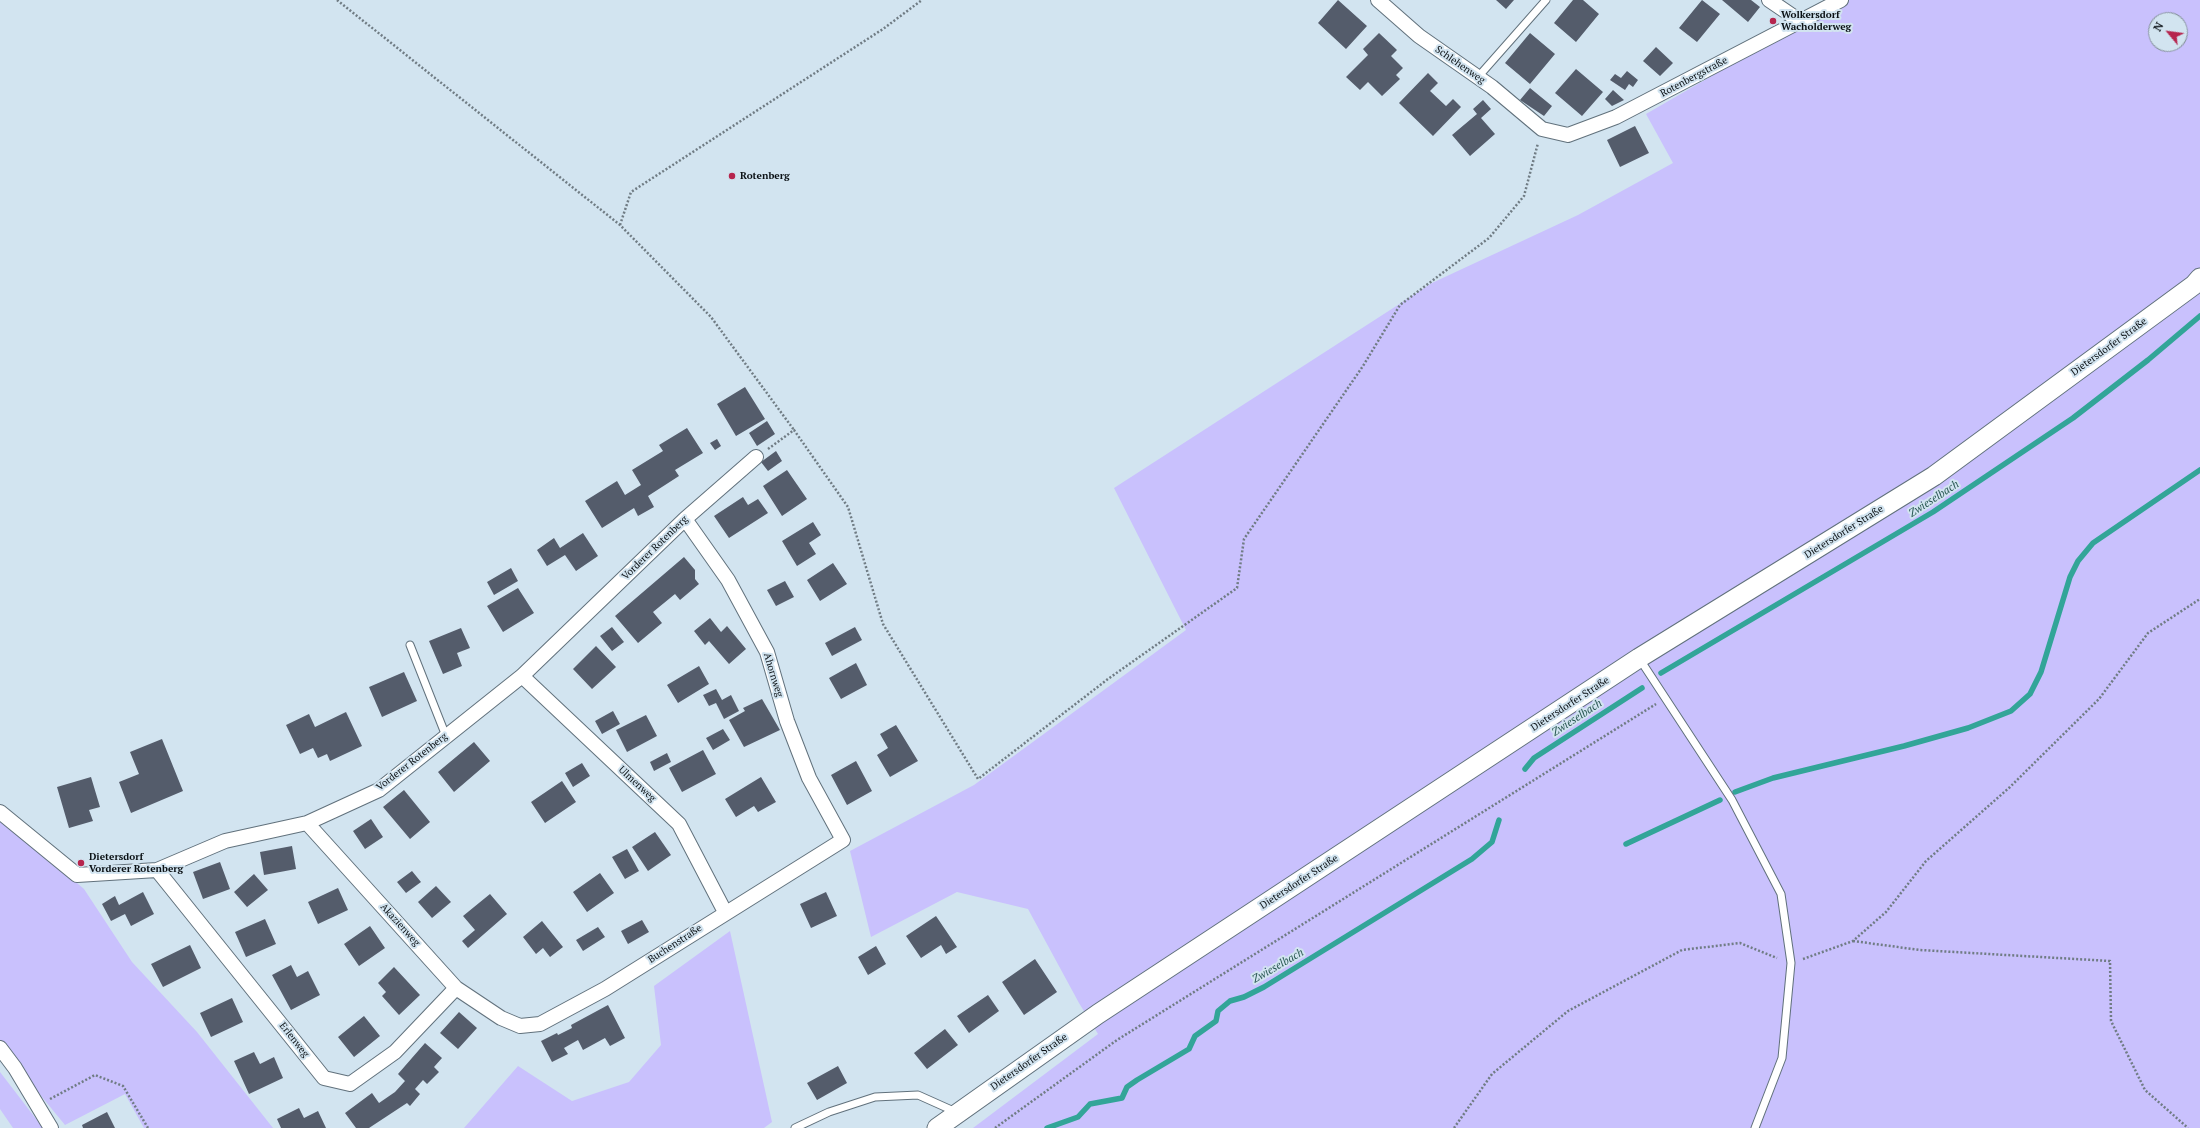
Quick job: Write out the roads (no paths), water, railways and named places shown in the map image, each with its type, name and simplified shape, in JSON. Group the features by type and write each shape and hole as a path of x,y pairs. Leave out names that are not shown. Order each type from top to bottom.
{"street":[{"name":"Schlehenweg","path":"1378,0 1419,36 1478,77 1542,129"},
{"path":"1769,0 1800,21"},
{"name":"Rotenbergstraße","path":"1542,129 1568,136 1616,117 1841,0"},
{"name":"Dietersdorfer Straße","path":"936,1128 1105,1010 1639,658 1934,476 2187,290 2200,278"},
{"name":"Vorderer Rotenberg","path":"0,812 77,875 157,870 225,841 307,823 379,790 522,676 685,519 756,457"},
{"name":"Ahornweg","path":"685,519 728,580 767,652 787,721 809,778 843,840"},
{"name":"Ulmenweg","path":"522,676 679,824 725,912"},
{"name":"Akazienweg","path":"307,823 456,988 501,1018"},
{"name":"Buchenstraße","path":"501,1018 520,1026 540,1024 605,989 725,912 843,840"},
{"name":"Erlenweg","path":"157,870 324,1078 350,1084 395,1052 456,988"},
{"path":"0,1048 15,1068 51,1128"}],"lane":[{"path":"1478,77 1546,0"},
{"path":"410,645 446,736"},
{"path":"1639,658 1732,800 1781,894 1791,963 1782,1058 1755,1128"},
{"path":"795,1128 829,1112 875,1097 918,1095 958,1112"}],"waterway":[{"name":"Zwieselbach","path":"1661,673 1933,512 2073,418 2148,360 2200,316"},
{"path":"1735,792 1773,778 1904,746 1968,728 2011,711 2030,694 2041,672 2070,577 2078,561 2093,543 2200,470"},
{"name":"Zwieselbach","path":"1525,769 1534,758 1642,688"},
{"path":"1626,844 1720,800"},
{"name":"Zwieselbach","path":"1047,1128 1078,1117 1090,1104 1122,1098 1127,1087 1189,1049 1195,1036 1216,1021 1218,1011 1230,1001 1244,997 1264,987 1472,859 1492,842 1499,820"}],"place":[{"name":"Wolkersdorf Wacholderweg","path":"1773,21"},
{"name":"Rotenberg","path":"732,176"},
{"name":"Dietersdorf Vorderer Rotenberg","path":"81,863"}]}
